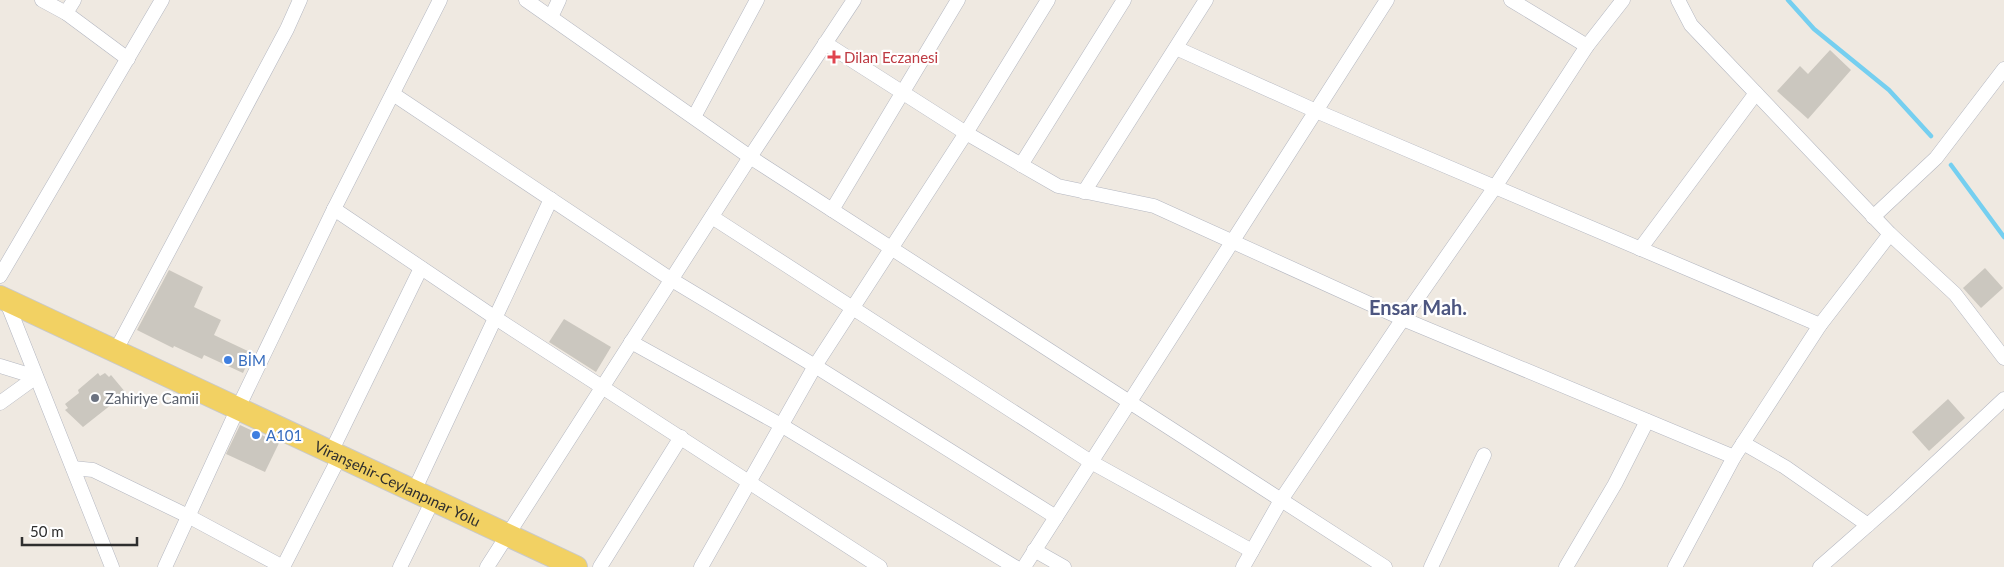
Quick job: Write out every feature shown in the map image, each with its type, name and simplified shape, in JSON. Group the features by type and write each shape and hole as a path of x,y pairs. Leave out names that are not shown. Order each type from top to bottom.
{"main road":[{"name":"Viranşehir-Ceylanpınar Yolu","path":"3,298 508,535 549,561 576,567"}],"street":[{"path":"42,0 66,13 128,59"},
{"path":"66,13 74,0"},
{"path":"0,276 162,0"},
{"path":"116,350 300,0"},
{"path":"165,567 238,408 334,209 440,0"},
{"path":"526,0 750,157 1281,500 1376,565"},
{"path":"551,17 559,0"},
{"path":"694,117 757,0"},
{"path":"487,567 750,157 854,0"},
{"path":"832,210 958,0"},
{"path":"701,567 815,366 966,133 1048,0"},
{"path":"1021,165 1124,0"},
{"path":"1084,192 1206,0"},
{"path":"1024,567 1387,0"},
{"path":"1511,0 1587,46"},
{"path":"1243,567 1281,500 1495,187 1587,46 1623,0"},
{"path":"1678,0 1691,25 1873,217 1955,294 2004,358"},
{"path":"825,43 966,133 1058,186 1154,206 1403,319 1734,457"},
{"path":"1176,48 1495,187 1820,325"},
{"path":"1873,217 1936,158 2004,69"},
{"path":"1640,249 1756,93"},
{"path":"393,94 672,280 815,366 1056,517"},
{"path":"400,567 424,495 494,317 551,200"},
{"path":"334,209 494,317 880,567"},
{"path":"712,217 1090,462 1252,551"},
{"path":"1675,567 1743,443 1820,325 1890,234"},
{"path":"73,468 93,470 188,516 283,567 421,268"},
{"path":"3,298 112,567"},
{"path":"631,342 781,425 1015,567"},
{"path":"0,366 36,376"},
{"path":"0,403 36,376"},
{"path":"1820,567 2004,399"},
{"path":"1566,567 1615,484 1648,421"},
{"path":"600,567 681,438"},
{"path":"1743,443 1785,467 1868,524"},
{"path":"1431,567 1484,454"},
{"path":"1034,550 1064,567"}],"building":[{"path":"1830,50 1851,70 1808,119 1777,91 1800,66 1808,74"},
{"path":"1985,268 2003,288 1981,308 1963,288"},
{"path":"169,270 203,287 194,307 221,320 214,335 252,353 243,373 204,355 202,359 174,346 173,348 137,330"},
{"path":"564,319 611,347 596,372 549,342"},
{"name":"Zahiriye Camii","path":"98,373 100,376 105,373 109,377 111,375 126,393 83,427 65,410 68,408 65,404 79,393 78,390"},
{"path":"1948,399 1965,418 1929,451 1912,432"},
{"path":"240,425 279,443 265,472 226,454"}],"waterway":[{"path":"1788,0 1814,29 1889,90 1931,136"},
{"path":"1951,165 2004,237"}],"place":[{"name":"Dilan Eczanesi","path":"834,57"},
{"name":"BİM","path":"228,360"},
{"name":"Zahiriye Camii","path":"95,398"},
{"name":"A101","path":"256,435"}],"district":[{"name":"Ensar Mah.","path":"1418,307"}]}
